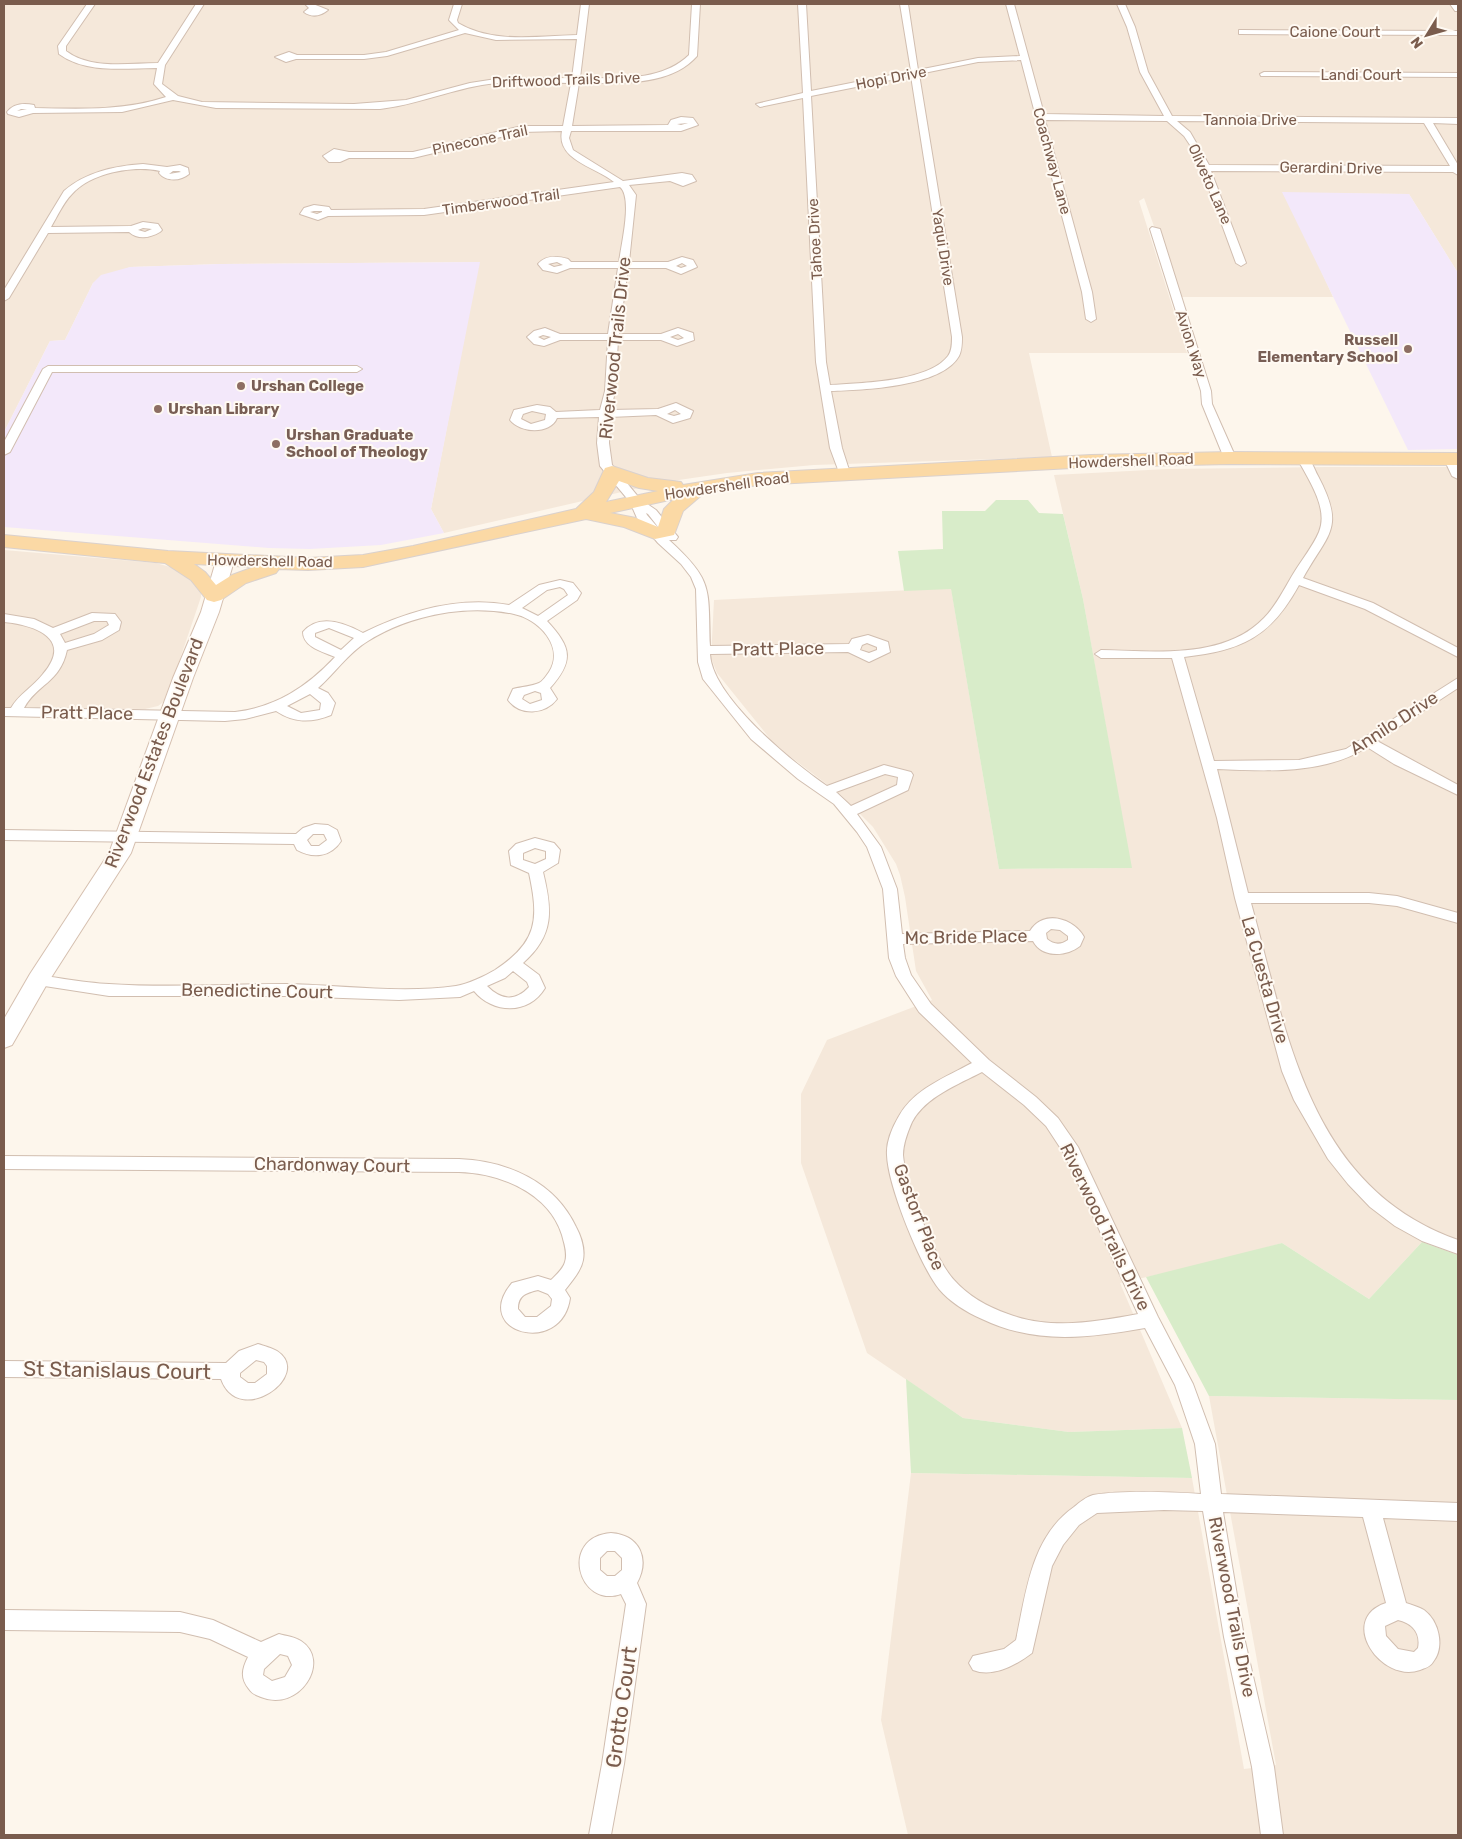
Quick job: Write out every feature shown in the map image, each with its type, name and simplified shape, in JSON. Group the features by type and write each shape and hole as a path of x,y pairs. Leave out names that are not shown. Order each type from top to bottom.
{"main road":[{"name":"Howdershell Road","path":"4,541 225,561 291,564 371,560 460,543 636,501 699,488 758,479 1091,461 1230,458 1454,459"},
{"path":"581,514 604,495 612,472 646,484 699,488"},
{"path":"581,514 629,522 661,532 674,510 699,488"},
{"path":"168,557 198,576 214,596 225,586 246,576 291,564"}],"street":[{"path":"91,4 62,46 62,52 67,58 95,64 161,65"},
{"path":"174,97 163,91 158,84 161,65 200,4"},
{"path":"458,4 453,20 454,24 463,31"},
{"path":"585,4 576,80 566,128 566,145 577,157 612,175 622,184"},
{"name":"Driftwood Trails Drive","path":"174,97 218,105 372,106 408,102 482,82 517,79 640,79 665,74 690,62 695,47 696,4"},
{"name":"Tahoe Drive","path":"802,4 822,362 836,448 844,473"},
{"name":"Yaqui Drive","path":"826,388 876,385 926,373 944,365 954,356 957,346 956,327 904,4"},
{"name":"Coachway Lane","path":"1010,4 1023,58 1030,74 1088,292 1091,319"},
{"name":"Oliveto Lane","path":"1121,4 1131,26 1144,72 1170,119 1194,143 1230,230 1241,262"},
{"path":"1454,4 1458,9"},
{"path":"296,57 364,57 387,54 463,31 497,37 580,37"},
{"name":"Caione Court","path":"1242,32 1458,33"},
{"name":"Hopi Drive","path":"760,104 978,60 1023,58"},
{"name":"Landi Court","path":"1264,74 1458,75"},
{"path":"32,110 116,111 144,107 174,97"},
{"name":"Tannoia Drive","path":"1041,117 1458,121"},
{"path":"1426,121 1458,170"},
{"name":"Pinecone Trail","path":"347,156 413,155 512,130 674,126"},
{"path":"4,298 67,192 85,179 132,168 167,170"},
{"name":"Gerardini Drive","path":"1204,168 1458,170"},
{"name":"Timberwood Trail","path":"327,213 429,212 674,178"},
{"name":"Riverwood Trails Drive","path":"622,184 631,195 624,265 613,337 612,371 605,413 603,443 606,466 636,501 640,516 661,532 697,576 702,589 704,662 710,679 737,715 773,751 839,800 874,847 890,889 897,958 904,976 914,993 925,1008 982,1064 1030,1101 1052,1122 1072,1152 1150,1320 1184,1384 1205,1444 1212,1503 1234,1637 1264,1767 1272,1835"},
{"path":"44,230 133,229"},
{"name":"Avion Way","path":"1154,229 1206,390 1207,404 1230,458"},
{"path":"568,265 670,265"},
{"path":"557,337 664,337"},
{"path":"4,452 48,369 357,368"},
{"path":"553,415 661,412"},
{"path":"1101,654 1177,654 1214,649 1261,628 1274,615 1327,525 1322,496 1303,458"},
{"path":"1454,459 1458,476"},
{"name":"Riverwood Estates Boulevard","path":"4,1040 38,980 113,867 214,596 225,561"},
{"path":"1296,580 1369,606 1458,653"},
{"path":"511,610 544,586 564,584 575,592 573,598 539,621 552,632 561,650 560,668 542,688"},
{"name":"Pratt Place","path":"9,712 242,715 278,706 310,689 324,677 341,655 363,638 398,621 447,608 479,606 511,610 539,621"},
{"path":"53,632 92,617 111,617 115,622 115,627 108,632 61,648"},
{"path":"4,618 26,620 46,627 53,632 61,648 58,661 49,677 9,712"},
{"path":"341,655 314,643 309,638 309,632 325,623 334,624 363,638"},
{"name":"Pratt Place","path":"703,650 853,648"},
{"name":"La Cuesta Drive","path":"1177,654 1224,818 1242,898 1290,1071 1301,1102 1315,1128 1334,1154 1384,1209 1424,1236 1454,1246"},
{"name":"Annilo Drive","path":"1209,765 1313,763 1351,752 1458,682"},
{"path":"278,706 300,719 314,717 326,712 328,703 323,696 310,689"},
{"path":"1368,742 1399,761 1458,790"},
{"path":"826,791 884,770 906,775 903,787 883,798 848,812"},
{"path":"4,835 300,839"},
{"name":"Benedictine Court","path":"38,980 109,990 287,990 399,994 460,991 500,974 528,950 538,933 543,917 543,903 534,869"},
{"path":"1242,898 1369,898 1397,901 1458,918"},
{"name":"Mc Bride Place","path":"894,939 1038,936"},
{"path":"477,984 483,993 505,1004 517,1004 530,998 537,988 534,979 514,963"},
{"name":"Gastorf Place","path":"982,1064 941,1087 920,1103 906,1117 895,1152 898,1173 940,1276 959,1296 983,1311 1008,1322 1044,1332 1077,1333 1150,1320"},
{"name":"Chardonway Court","path":"4,1162 486,1168 507,1174 542,1194 557,1206 566,1220 573,1240 574,1261 555,1289"},
{"name":"St Stanislaus Court","path":"4,1369 231,1372"},
{"path":"980,1663 1009,1658 1025,1646 1042,1564 1056,1539 1072,1519 1093,1504 1164,1501 1458,1512"},
{"path":"1372,1510 1398,1610"},
{"name":"Grotto Court","path":"600,1835 613,1764 636,1604 625,1581"},
{"path":"4,1620 180,1622 213,1630 261,1653"}],"shaded area":[{"path":"4,4 1458,4 1458,273 1409,194 1283,193 1302,229 1333,297 1179,297 1144,198 1139,201 1187,353 1029,353 1052,457 814,465 727,473 665,482 444,533 431,509 479,262 220,264 130,267 93,283 65,340 50,341 4,432","holes":["1036,116 1117,120 1037,121"]},
{"name":"Russell Elementary School","path":"1282,192 1409,194 1458,273 1458,449 1408,450"},
{"name":"Urshan College","path":"480,262 431,509 444,533 381,545 310,549 269,548 4,527 4,432 50,341 65,340 93,283 101,275 130,267 220,264"},
{"path":"1458,467 1458,1255 1422,1242 1369,1299 1282,1243 1222,1260 1120,1283 1182,1428 1069,1432 963,1418 867,1353 801,1163 801,1094 827,1040 932,1000 916,971 900,875 896,864 873,827 841,795 775,745 717,673 711,658 714,600 951,588 999,869 1131,868 1083,599 1054,475 1167,469"},
{"path":"4,550 156,563 177,569 201,585 201,597 166,700 158,706 145,709 4,707"},
{"path":"1209,1396 1458,1400 1458,1835 908,1835 881,1720 911,1473 1192,1478 1244,1769 1276,1765"}],"green space":[{"path":"996,500 1028,500 1039,513 1063,514 1083,599 1132,868 999,869 951,589 904,591 898,551 943,549 942,511 985,511"},
{"path":"1422,1242 1458,1255 1458,1400 1209,1396 1146,1277 1282,1243 1369,1299"},
{"path":"906,1379 963,1418 1069,1432 1182,1428 1192,1478 911,1473"}],"place":[{"name":"Russell Elementary School","path":"1408,349"},
{"name":"Urshan College","path":"241,386"},
{"name":"Urshan Library","path":"158,409"},
{"name":"Urshan Graduate School of Theology","path":"276,444"}]}
